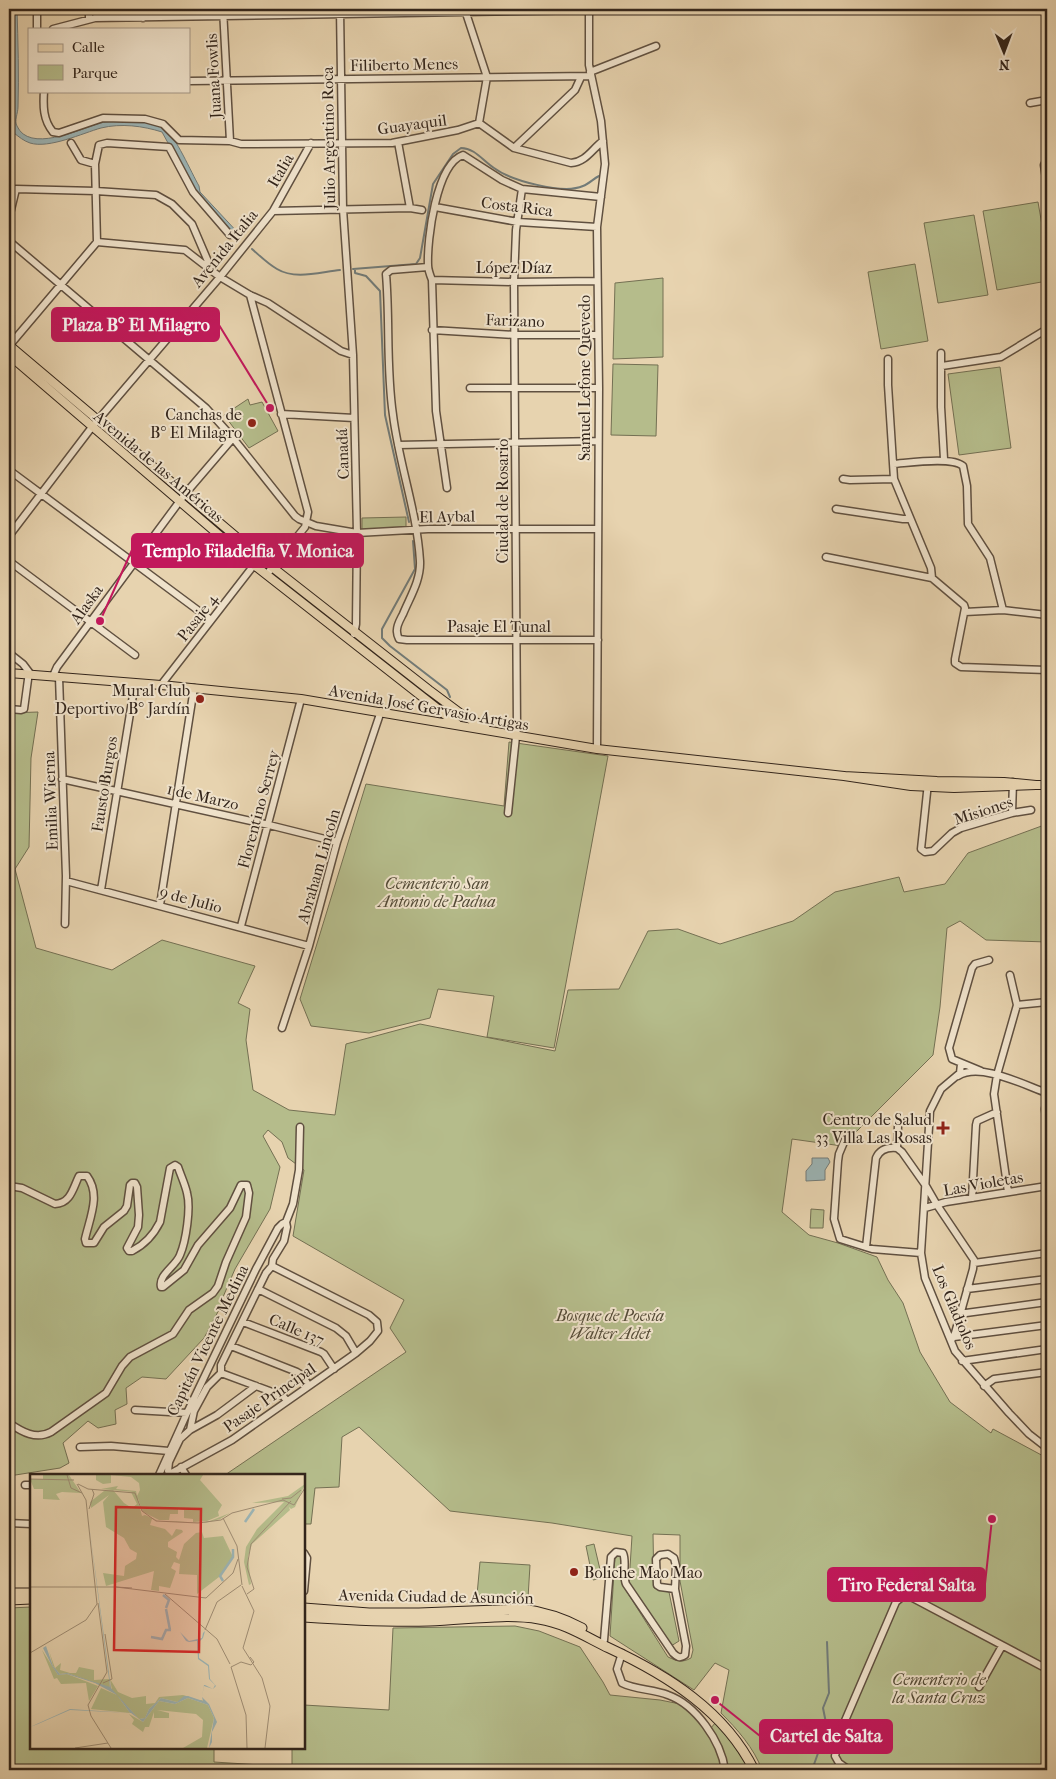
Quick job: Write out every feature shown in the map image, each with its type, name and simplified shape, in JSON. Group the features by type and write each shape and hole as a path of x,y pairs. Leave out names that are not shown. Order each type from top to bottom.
{"highway":[{"path":"9,1593 30,1593"},
{"path":"9,1600 30,1599"},
{"name":"Avenida Ciudad de Asunción","path":"305,1608 404,1613 523,1609 561,1618 612,1644 622,1653"},
{"name":"Avenida Ciudad de Asunción","path":"305,1617 400,1621 524,1617 559,1624 622,1653"},
{"path":"622,1653 641,1663 702,1704 734,1737 747,1754 754,1770"}],"main road":[{"name":"Avenida de las Américas","path":"9,346 185,494 269,571 350,640 458,725"},
{"name":"Avenida de las Américas","path":"9,355 254,565 269,571 355,633 464,716 496,732"},
{"name":"Avenida José Gervasio Artigas","path":"9,673 161,685 301,699 597,749 844,776 928,784 1047,784"}],"street":[{"path":"37,9 37,28"},
{"path":"89,9 89,19"},
{"path":"143,9 143,18"},
{"path":"57,28 89,19 143,18 223,12 654,9"},
{"path":"465,10 487,77 479,123 514,148 523,152 575,163 586,158 603,141"},
{"name":"Samuel Lefone Quevedo","path":"589,10 590,74 601,120 605,164 597,227 597,749"},
{"name":"Juana Fowlis","path":"223,12 230,141"},
{"name":"Julio Argentino Roca","path":"340,12 340,144 346,266"},
{"name":"Filiberto Menes","path":"190,81 581,77 656,46"},
{"path":"514,148 575,90 581,77"},
{"name":"Guayaquil","path":"44,92 43,107 46,120 53,132 62,132 110,117 145,119 163,124 179,140 230,141 241,144 340,144 398,142 458,130 479,123"},
{"path":"1030,103 1047,100"},
{"path":"398,142 410,208"},
{"path":"9,346 97,242 94,164 99,145 108,143 168,147 193,192 230,235"},
{"path":"71,144 81,160 94,164"},
{"name":"Italia","path":"273,210 311,144"},
{"path":"447,488 436,411 432,330 432,280 428,267 432,215 440,184 454,162 463,155 502,180 522,189 601,197"},
{"path":"1046,162 1047,185"},
{"path":"9,218 16,189 156,195 165,199 192,224 210,268"},
{"name":"Ciudad de Rosario","path":"508,813 516,736 517,529 514,282 522,189"},
{"path":"273,210 410,208 422,210"},
{"name":"Costa Rica","path":"435,208 518,222 597,227"},
{"name":"Avenida Italia","path":"9,536 92,427 220,277 273,210"},
{"path":"9,240 206,408 233,438 295,516 307,523"},
{"path":"97,242 185,250 220,277 250,295 268,303 341,351 353,355"},
{"name":"Canadá","path":"346,266 353,355 357,533 355,633"},
{"path":"417,530 398,445 391,402 386,274 391,270 428,267"},
{"name":"López Díaz","path":"432,280 514,282 597,281"},
{"path":"250,295 308,512 307,523 269,571"},
{"path":"942,366 1000,357 1047,329"},
{"name":"Farizano","path":"432,330 515,335 598,335"},
{"path":"941,353 941,407 944,460"},
{"path":"888,359 894,478 931,568 932,578"},
{"path":"470,388 598,388"},
{"path":"282,414 354,418"},
{"name":"Alaska","path":"56,677 57,667 133,562 185,494 233,438"},
{"path":"398,445 598,441"},
{"path":"893,464 944,460 956,461 962,466 967,486 968,524 990,558 1003,610"},
{"path":"9,470 211,620"},
{"path":"843,479 894,478"},
{"path":"836,509 910,519"},
{"name":"El Aybal","path":"307,523 327,529 357,533 417,530 598,529"},
{"name":"Pasaje El Tunal","path":"417,530 420,572 397,628 396,632 400,639 598,640"},
{"path":"826,557 932,578 964,605 965,612 954,660 957,666 1047,670"},
{"path":"9,561 135,655"},
{"name":"Pasaje 4","path":"161,685 254,565"},
{"path":"965,612 1003,610 1047,615"},
{"path":"350,640 355,633"},
{"path":"9,653 27,668 29,674 24,709 9,709"},
{"name":"Emilia Wierna","path":"56,677 66,881 65,924"},
{"name":"Fausto Burgos","path":"101,890 135,683"},
{"path":"160,905 194,688"},
{"name":"Florentino Serrey","path":"241,926 301,699"},
{"name":"Abraham Lincoln","path":"282,1028 309,946 337,842 381,711"},
{"name":"1 de Marzo","path":"62,779 117,790 337,842"},
{"name":"Misiones","path":"928,784 921,847 925,852 931,852 956,830 1012,812 1031,810"},
{"path":"1012,812 1013,784"},
{"name":"9 de Julio","path":"66,881 241,926 309,946"},
{"path":"989,960 975,964 972,968 949,1044 950,1057 961,1064 1047,1093"},
{"path":"1008,1192 994,1094 997,1075 1017,1006 1010,975"},
{"path":"1017,1006 1047,1002"},
{"path":"957,1077 961,1070 961,1064"},
{"path":"957,1077 970,1071 981,1071"},
{"name":"Los Gladiolos","path":"957,1077 941,1089 930,1111 921,1253 925,1278 962,1361 1029,1434 1047,1448"},
{"path":"1047,1098 1045,1109 1047,1127"},
{"path":"972,1198 976,1124 978,1121 997,1112"},
{"path":"898,1126 897,1148 915,1170 972,1255 974,1263 952,1339 1047,1324"},
{"name":"Capitán Vicente Medina","path":"169,1474 169,1462 180,1439 190,1430 194,1411 207,1387 221,1372 221,1365 243,1322 246,1312 266,1273 272,1266 273,1259 285,1237 286,1222 293,1204 299,1170 300,1127"},
{"path":"848,1135 839,1154 834,1223 841,1240 866,1247 921,1253"},
{"path":"866,1247 874,1165 878,1153 887,1148 897,1148"},
{"path":"9,1186 22,1188 59,1204 69,1198 79,1176 87,1176 95,1192 85,1239 86,1243 89,1244 94,1242 104,1227 124,1211 127,1206 130,1185 135,1183 137,1187 139,1221 138,1227 127,1248 129,1251 132,1251 150,1236 160,1222 170,1168 175,1165 178,1167 188,1194 189,1207 181,1254 177,1262 161,1278 159,1284 161,1287 184,1270 198,1245 230,1208 241,1185 247,1185 249,1193 246,1218 226,1262 218,1286 205,1300 189,1310 173,1334 130,1357 122,1366 106,1392 51,1432 45,1435 25,1433 9,1423"},
{"path":"915,1170 922,1170 927,1166"},
{"name":"Las Violetas","path":"925,1208 972,1198 1047,1186"},
{"name":"Capitán Vicente Medina","path":"159,1474 256,1269 278,1228 286,1222"},
{"path":"974,1263 1047,1253"},
{"name":"Pasaje Principal","path":"169,1474 232,1440 356,1353 378,1331 377,1322 369,1315 272,1266"},
{"path":"967,1289 1047,1279"},
{"path":"258,1289 336,1328 346,1336 356,1353"},
{"path":"960,1312 966,1313 1047,1302"},
{"name":"Calle 137","path":"243,1322 324,1354 334,1368"},
{"path":"231,1346 297,1372 302,1375 309,1386"},
{"path":"962,1361 1047,1349"},
{"path":"221,1372 283,1396 287,1400"},
{"path":"984,1386 994,1379 1047,1372"},
{"path":"190,1430 217,1415 256,1386"},
{"path":"134,1410 187,1413"},
{"path":"80,1447 111,1446 169,1451"},
{"path":"181,1467 185,1474"},
{"path":"9,1523 30,1524"},
{"path":"604,1640 611,1557 616,1552 622,1553 624,1556 624,1579 626,1584 673,1653 676,1657 680,1657 685,1655 686,1646 675,1589 676,1566 674,1558 668,1554 660,1555 656,1559 657,1585 660,1588 675,1589"},
{"path":"305,1555 307,1558 305,1579"},
{"path":"849,1770 835,1756 840,1730 898,1599 906,1595 909,1596 1047,1670"},
{"path":"979,1687 1002,1646"},
{"path":"622,1653 617,1669 622,1683 670,1696 682,1703 703,1722 715,1740 725,1770"}],"green space":[{"path":"1038,202 1047,254 1047,281 997,290 983,211"},
{"path":"974,215 988,295 938,303 924,223"},
{"path":"915,264 928,341 881,349 868,272"},
{"path":"663,278 663,357 613,359 615,283"},
{"path":"613,364 658,365 656,436 611,435"},
{"path":"1000,367 1011,448 959,455 948,374"},
{"name":"Canchas de B° El Milagro","path":"248,399 250,405 262,402 278,431 249,448 224,415"},
{"path":"406,517 406,528 362,530 362,518"},
{"name":"Bosque de Poesía Walter Adet","path":"38,712 31,758 29,847 15,869 36,948 112,970 162,940 255,966 238,1003 250,1009 246,1040 253,1090 289,1110 335,1115 346,1044 420,1024 555,1051 568,990 619,989 648,931 678,929 720,944 793,921 835,892 899,877 904,892 945,884 968,853 1047,824 1047,942 986,940 960,921 947,928 940,1007 933,1055 842,1146 792,1139 782,1212 809,1235 877,1257 888,1280 903,1303 920,1352 950,1402 991,1433 993,1429 1047,1458 1047,1770 854,1770 847,1767 839,1768 841,1770 762,1770 750,1747 721,1713 729,1670 715,1663 694,1690 610,1636 615,1557 618,1555 621,1558 622,1584 668,1657 680,1661 691,1658 693,1650 680,1581 680,1535 653,1534 654,1588 669,1592 679,1641 671,1646 629,1583 632,1536 552,1523 450,1511 359,1427 342,1437 339,1487 315,1488 311,1524 305,1524 305,1474 226,1474 406,1352 390,1328 404,1300 293,1236 304,1170 288,1158 282,1142 268,1130 263,1136 280,1167 270,1209 235,1269 221,1306 204,1338 166,1379 142,1377 126,1388 127,1404 115,1410 116,1424 98,1428 88,1421 63,1443 69,1463 60,1468 9,1476 9,713"},
{"name":"Cementerio San Antonio de Padua","path":"509,742 608,756 554,1048 487,1037 494,996 438,989 430,1018 369,1033 311,1026 300,999 366,784 504,806"},
{"path":"811,1209 824,1210 823,1228 810,1228"},
{"path":"594,1544 602,1578 593,1580 586,1546"},
{"path":"480,1562 530,1565 528,1598 477,1595"},
{"path":"30,1607 30,1749 214,1749 214,1762 292,1767 292,1749 305,1749 305,1705 389,1710 393,1628 515,1626 539,1631 580,1647 610,1695 680,1704 710,1729 716,1722 750,1770 9,1770 9,1608"}],"water":[{"path":"9,9 17,9 18,107 16,122 23,134 32,138 43,139 67,134 104,122 121,120 158,124 164,127 173,138 199,186 200,192 241,236 238,239 196,194 162,132 124,125 101,128 66,140 47,144 30,143 14,133 11,133 9,138"},
{"path":"812,1158 828,1158 830,1162 825,1170 825,1180 806,1181 806,1171 812,1164"}],"waterway":[{"path":"353,269 416,264 420,258 433,184 453,154 461,148 475,152 502,173 537,185 563,189 574,188 585,185 599,176"},
{"path":"252,249 270,265 292,274 300,275 340,270"},
{"path":"355,269 355,273 366,276 380,291 385,415 409,522"},
{"path":"413,541 415,569 382,629 382,638 447,690 450,697"},
{"path":"812,1770 827,1728 823,1708 829,1693 827,1642"}],"place":[{"name":"Plaza B° El Milagro","path":"270,408"},
{"name":"Canchas de B° El Milagro","path":"252,423"},
{"name":"Templo Filadelfia V. Monica","path":"100,621"},
{"name":"Mural Club Deportivo B° Jardín","path":"200,699"},
{"name":"Centro de Salud 33 Villa Las Rosas","path":"943,1128"},
{"name":"Tiro Federal Salta","path":"992,1519"},
{"name":"Boliche Mao Mao","path":"574,1572"},
{"name":"Cartel de Salta","path":"715,1700"}],"park label":[{"name":"Cementerio de la Santa Cruz","path":"939,1688"}]}
